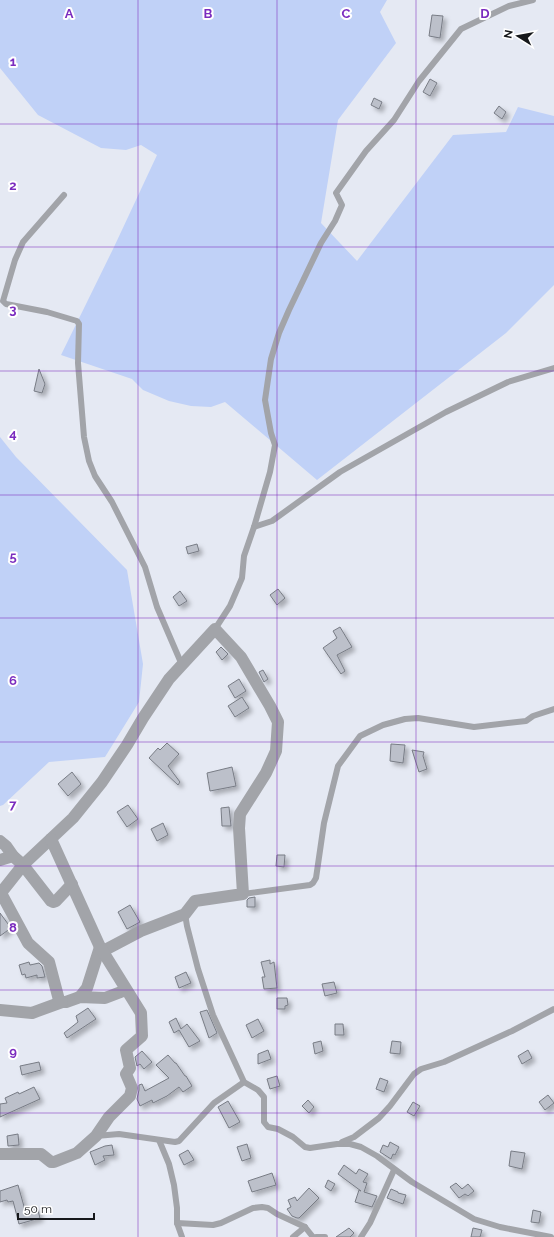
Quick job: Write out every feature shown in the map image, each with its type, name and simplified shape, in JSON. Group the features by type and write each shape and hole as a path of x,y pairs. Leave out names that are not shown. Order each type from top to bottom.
{"street":[{"path":"62,1002 58,1000 50,962 28,944 1,894 23,866 73,818 102,782 169,679 215,629 241,657 278,722 276,751 266,773 240,814 239,828 243,894 195,901 186,914 141,931 102,949 87,988 80,997"},
{"path":"0,1154 41,1154 51,1162 54,1162 77,1153 96,1136 109,1117 130,1096 132,1088 126,1074 130,1068 126,1050 141,1038 143,1034 141,1013 102,949 50,839"},
{"path":"0,841 23,866 51,901 56,901 72,884"},
{"path":"0,860 13,856"},
{"path":"0,1010 32,1012 80,997 104,998 126,990"}],"lane":[{"path":"215,629 230,606 242,578 244,556 266,488 275,445 271,433 265,400 271,359 279,332 295,297 321,243 335,221 342,205 336,193 366,151 394,120 420,81 461,29 508,6 533,0"},
{"path":"64,195 23,242 15,260 3,301 6,304 47,312 77,321 79,324 78,363 84,437 89,461 95,476 112,502 145,567 157,607 182,665"},
{"path":"254,527 272,521 340,472 446,412 516,379 554,368"},
{"path":"243,894 310,885 313,883 316,878 324,823 338,766 360,736 383,725 405,719 420,718 474,727 526,720 554,709"},
{"path":"186,914 187,926 198,969 213,1015 244,1082 258,1090 264,1097 264,1122 268,1126 293,1137 305,1147 310,1148 337,1144 350,1144 361,1148 376,1156 412,1182 474,1219 500,1227 551,1237"},
{"path":"337,1144 354,1137 379,1118 414,1074 421,1069 444,1062 512,1031 554,1009"},
{"path":"96,1136 119,1134 159,1140 179,1141 214,1103 244,1082"},
{"path":"159,1140 169,1164 174,1185 177,1223 182,1237"},
{"path":"361,1237 370,1223 394,1170"},
{"path":"177,1223 213,1225 221,1223 253,1208 262,1207 268,1208 284,1218 305,1227 313,1237"},
{"path":"293,1237 305,1227"},
{"path":"316,1237 325,1237"}],"shaded area":[{"path":"0,0 387,0 380,12 396,43 338,120 321,223 357,261 453,135 506,132 518,107 554,116 554,285 506,333 317,480 225,402 211,407 191,406 169,401 143,390 132,379 61,355 157,155 141,145 126,150 101,148 38,115 0,68"},
{"path":"0,437 16,457 127,570 143,664 139,702 105,757 49,762 3,805 0,806"}],"building":[{"path":"432,15 443,16 440,38 429,36"},
{"path":"430,79 437,83 430,96 423,92"},
{"path":"374,98 382,102 379,109 371,105"},
{"path":"499,106 506,112 502,119 494,113"},
{"path":"39,369 45,384 42,393 34,391"},
{"path":"197,544 199,551 188,554 186,547"},
{"path":"278,589 285,598 277,605 270,595"},
{"path":"180,591 187,601 179,606 173,597"},
{"path":"340,627 352,647 337,655 345,671 341,674 323,648 337,638 333,631"},
{"path":"221,647 228,654 222,660 216,652"},
{"path":"263,670 268,679 264,682 259,672"},
{"path":"239,679 246,691 235,698 228,686"},
{"path":"242,697 249,708 235,717 228,706"},
{"path":"167,743 179,754 168,766 180,782 178,785 149,758 158,748 160,750"},
{"path":"391,744 405,745 403,763 390,761"},
{"path":"412,750 424,752 423,756 427,769 419,772"},
{"path":"232,767 236,786 210,791 207,773"},
{"path":"72,772 81,784 68,796 58,784"},
{"path":"128,805 138,819 127,827 117,812"},
{"path":"229,807 231,826 222,826 221,808"},
{"path":"163,823 168,835 157,841 151,829"},
{"path":"277,855 285,855 284,867 276,866"},
{"path":"255,897 255,907 247,907 247,900"},
{"path":"130,905 140,922 127,929 118,912"},
{"path":"0,913 11,928 0,936"},
{"path":"270,960 270,964 274,962 277,988 264,989 262,977 265,977 261,962"},
{"path":"29,962 30,965 39,963 42,966 45,977 37,978 37,975 26,978 25,974 22,975 19,965"},
{"path":"186,972 191,983 179,988 175,977"},
{"path":"334,982 337,993 325,996 322,984"},
{"path":"277,998 287,998 288,1005 285,1006 285,1009 277,1009"},
{"path":"88,1008 96,1019 67,1038 64,1033 78,1022 76,1016"},
{"path":"207,1010 217,1033 209,1038 200,1012"},
{"path":"176,1018 181,1029 187,1024 200,1041 189,1047 179,1030 174,1033 169,1022"},
{"path":"258,1019 264,1031 252,1038 246,1025"},
{"path":"335,1024 343,1024 344,1035 335,1035"},
{"path":"321,1041 323,1051 315,1054 313,1043"},
{"path":"392,1041 401,1042 400,1054 390,1053"},
{"path":"268,1050 271,1059 258,1064 258,1054"},
{"path":"528,1050 532,1058 522,1064 518,1056"},
{"path":"142,1051 152,1062 144,1069 140,1064 137,1066 135,1057"},
{"path":"168,1055 176,1063 192,1086 183,1092 179,1087 167,1096 153,1103 152,1100 140,1106 137,1099 139,1085 142,1084 145,1091 169,1078 156,1065"},
{"path":"39,1062 41,1070 22,1075 20,1066"},
{"path":"277,1076 280,1086 270,1089 267,1079"},
{"path":"380,1078 388,1081 384,1092 376,1089"},
{"path":"34,1087 40,1099 0,1117 0,1104 7,1103 5,1098 18,1092 19,1094"},
{"path":"548,1095 554,1103 545,1110 539,1102"},
{"path":"308,1100 314,1107 309,1113 302,1106"},
{"path":"228,1101 240,1122 229,1128 218,1107"},
{"path":"413,1102 420,1106 414,1116 407,1112"},
{"path":"18,1134 19,1145 8,1146 7,1136"},
{"path":"390,1142 399,1147 391,1159 380,1152 383,1145 388,1147"},
{"path":"247,1144 251,1158 242,1161 237,1147"},
{"path":"112,1145 114,1155 103,1156 105,1160 95,1165 90,1152"},
{"path":"188,1150 194,1160 184,1165 179,1155"},
{"path":"511,1151 525,1153 522,1169 509,1166"},
{"path":"344,1165 356,1174 359,1169 368,1174 363,1182 367,1183 364,1192 377,1196 372,1207 355,1202 359,1190 361,1191 338,1174"},
{"path":"272,1173 276,1185 252,1192 248,1181"},
{"path":"328,1180 335,1184 331,1191 325,1187"},
{"path":"456,1183 462,1189 468,1184 474,1191 468,1196 465,1194 459,1198 450,1187"},
{"path":"18,1185 25,1210 37,1207 40,1218 19,1224 13,1201 8,1202 7,1200 0,1202 0,1191"},
{"path":"309,1188 319,1198 299,1218 292,1216 287,1209 291,1207 288,1200 295,1197 297,1201"},
{"path":"391,1189 406,1195 403,1204 387,1198"},
{"path":"533,1210 541,1212 539,1223 531,1222"},
{"path":"349,1228 354,1233 350,1237 336,1237"},
{"path":"473,1228 482,1230 480,1237 471,1237"}]}
